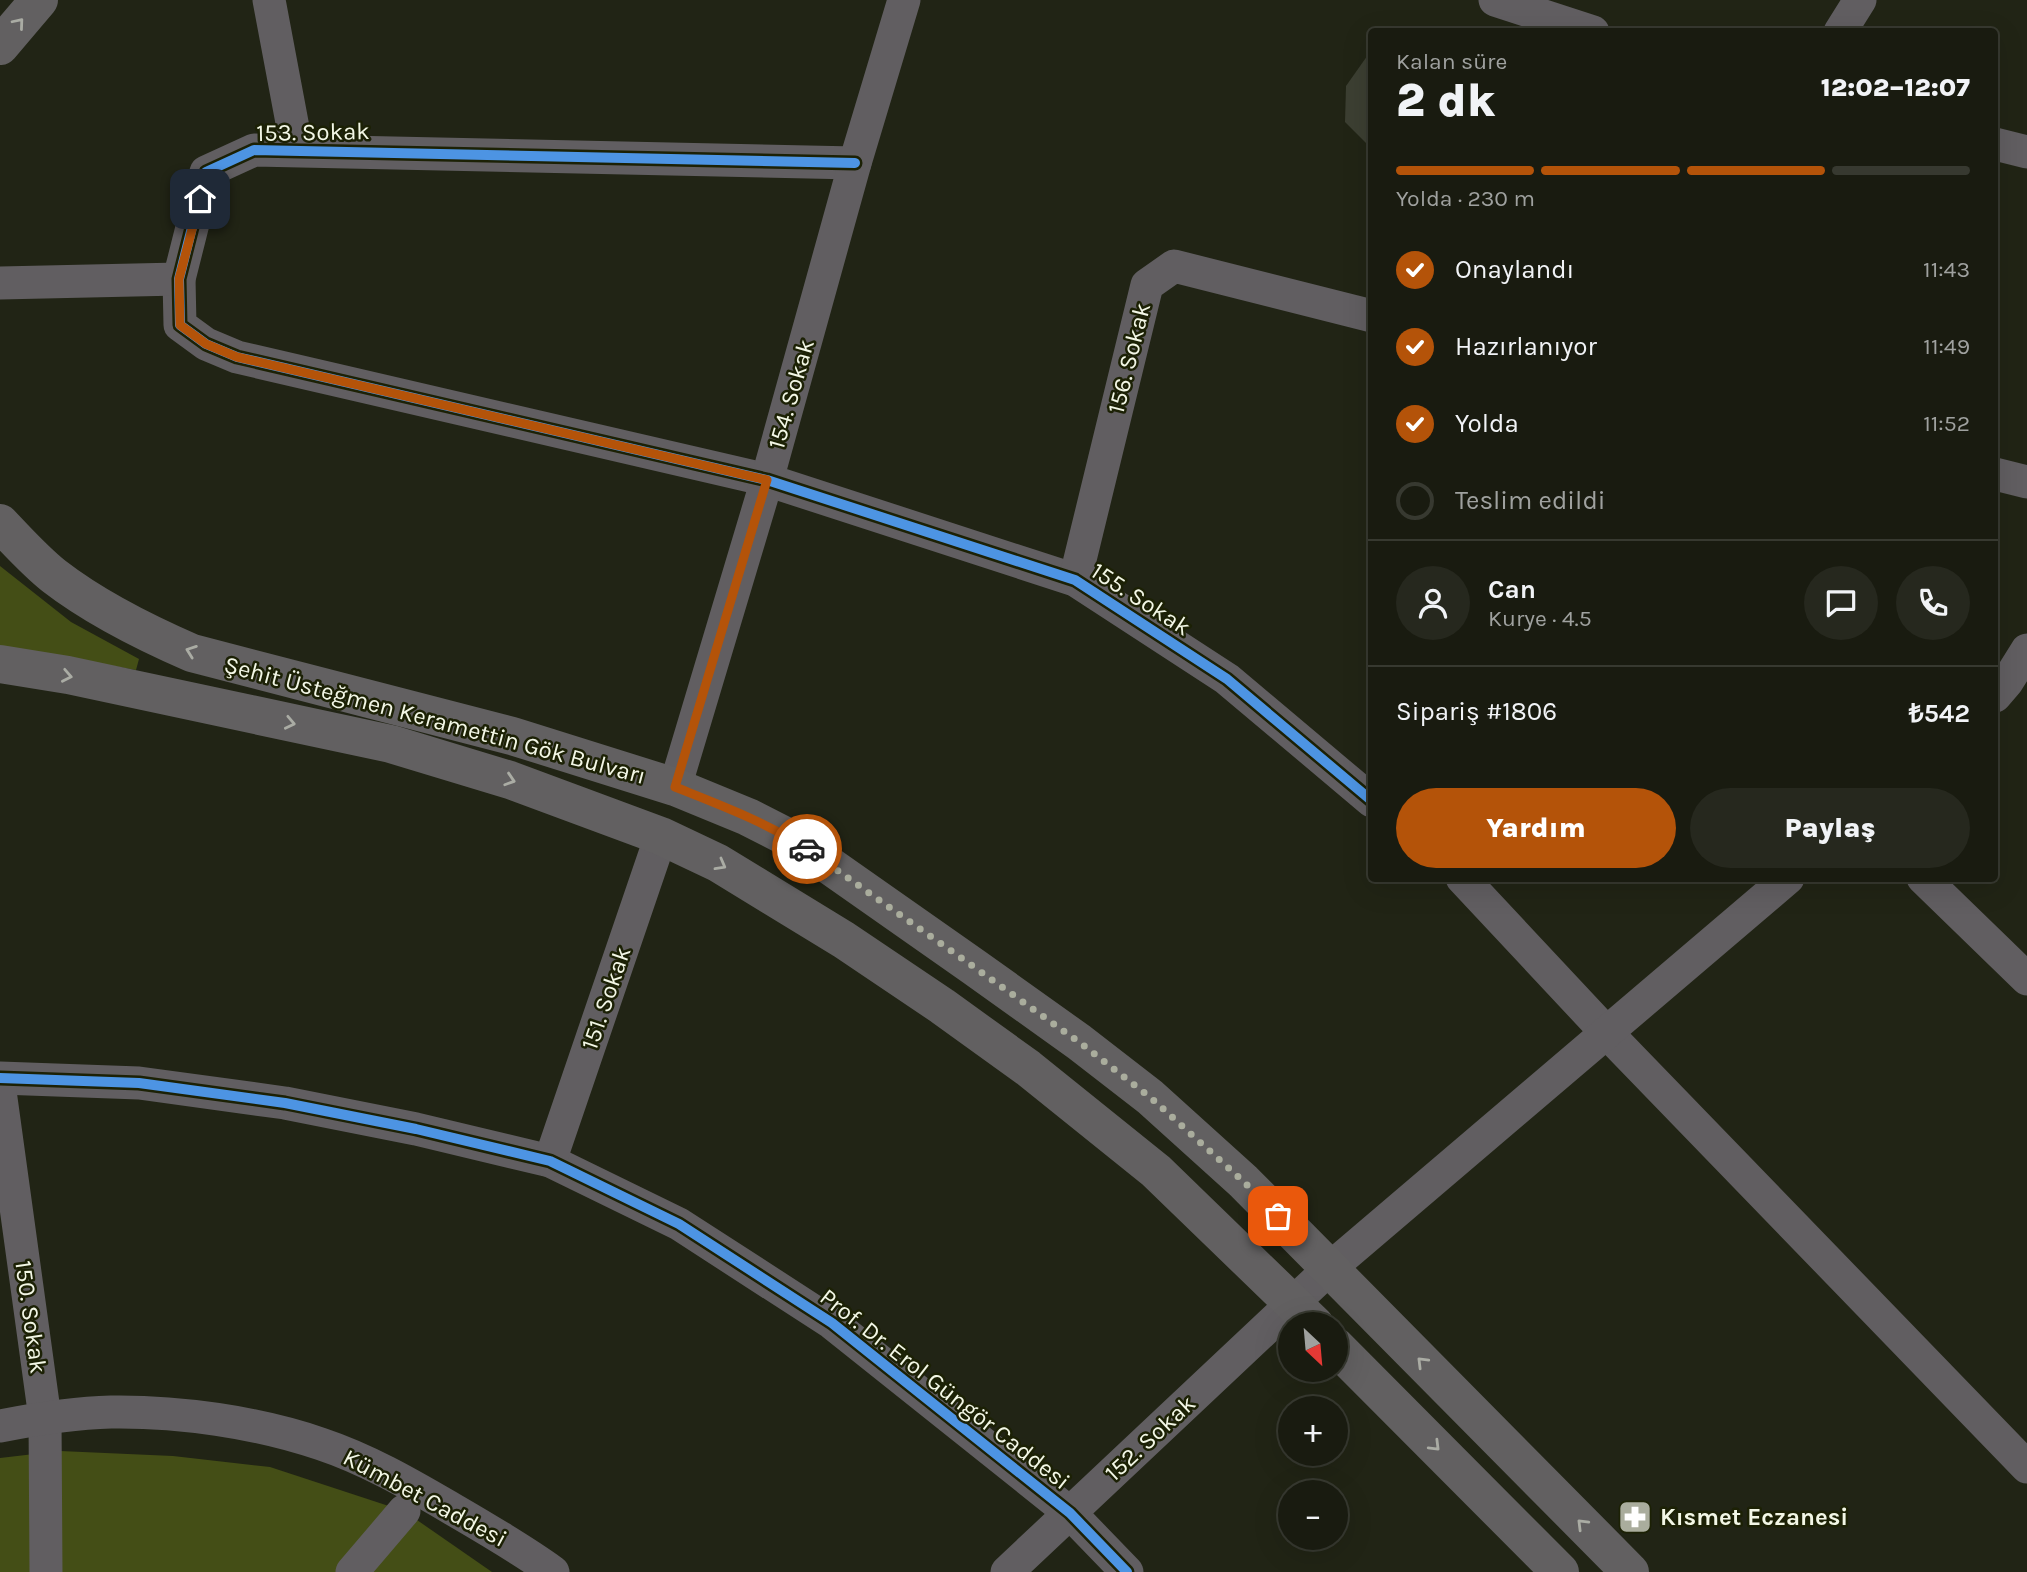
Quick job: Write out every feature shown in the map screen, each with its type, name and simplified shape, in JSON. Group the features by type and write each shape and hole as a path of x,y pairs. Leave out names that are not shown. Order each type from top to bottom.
{"main road":[{"path":"0,46 39,0"},
{"name":"Şehit Üsteğmen Keramettin Gök Bulvarı","path":"0,523 54,576 107,611 192,653 512,736 675,787 748,817 793,840 1079,1042 1171,1115 1243,1181 1630,1572"},
{"name":"Şehit Üsteğmen Keramettin Gök Bulvarı","path":"0,664 391,744 510,780 661,836 718,863 779,899 942,1006 1028,1069 1156,1171 1302,1312"},
{"path":"1348,1359 1560,1572"}],"street":[{"path":"268,0 297,149"},
{"name":"154. Sokak","path":"675,787 767,480 855,163 904,0"},
{"path":"1495,0 1581,28"},
{"path":"1842,28 1860,0"},
{"path":"1998,145 2027,152"},
{"name":"153. Sokak","path":"767,480 237,357 206,344 180,325 179,279 206,172 254,149 855,163"},
{"name":"156. Sokak","path":"1075,580 1147,285 1174,266 1368,315"},
{"path":"0,283 179,279"},
{"path":"1998,475 2027,482"},
{"name":"155. Sokak","path":"767,480 1075,580 1227,679 1368,798"},
{"path":"1998,692 2027,650"},
{"name":"151. Sokak","path":"550,1161 661,836"},
{"path":"1466,882 2027,1467"},
{"name":"152. Sokak","path":"1305,1312 1329,1269 1782,882"},
{"path":"1927,882 2027,979"},
{"name":"Prof. Dr. Erol Güngör Caddesi","path":"0,1077 139,1083 285,1102 416,1129 550,1161 679,1224 832,1323 1070,1513 1127,1572"},
{"name":"150. Sokak","path":"0,1091 45,1418 46,1572"},
{"name":"152. Sokak","path":"1007,1572 1070,1513 1278,1336"},
{"name":"Kümbet Caddesi","path":"0,1426 45,1418 110,1412 174,1414 259,1427 321,1444 393,1475 519,1548 553,1572"},
{"path":"352,1572 404,1511"}],"green space":[{"path":"0,566 71,622 139,659 136,670 0,646"},
{"path":"60,1451 173,1456 270,1467 404,1511 492,1572 0,1572 0,1458"}],"building":[{"path":"1368,55 1368,145 1345,122 1346,86"}],"cycle path":[{"path":"855,163 254,150 206,172 179,279 180,325 206,344 237,357 767,480 1075,580 1227,679 1368,798"},
{"path":"0,1078 139,1083 285,1103 416,1129 550,1161 679,1224 832,1323 1070,1513 1127,1572"}],"way so far":[{"path":"807,849 1079,1042 1150,1097 1278,1216"}],"place":[{"name":"Kısmet Eczanesi","path":"1635,1517"}],"route":[{"path":"200,199 179,279 180,325 206,344 237,357 767,480 675,787 748,817 807,849"}]}
